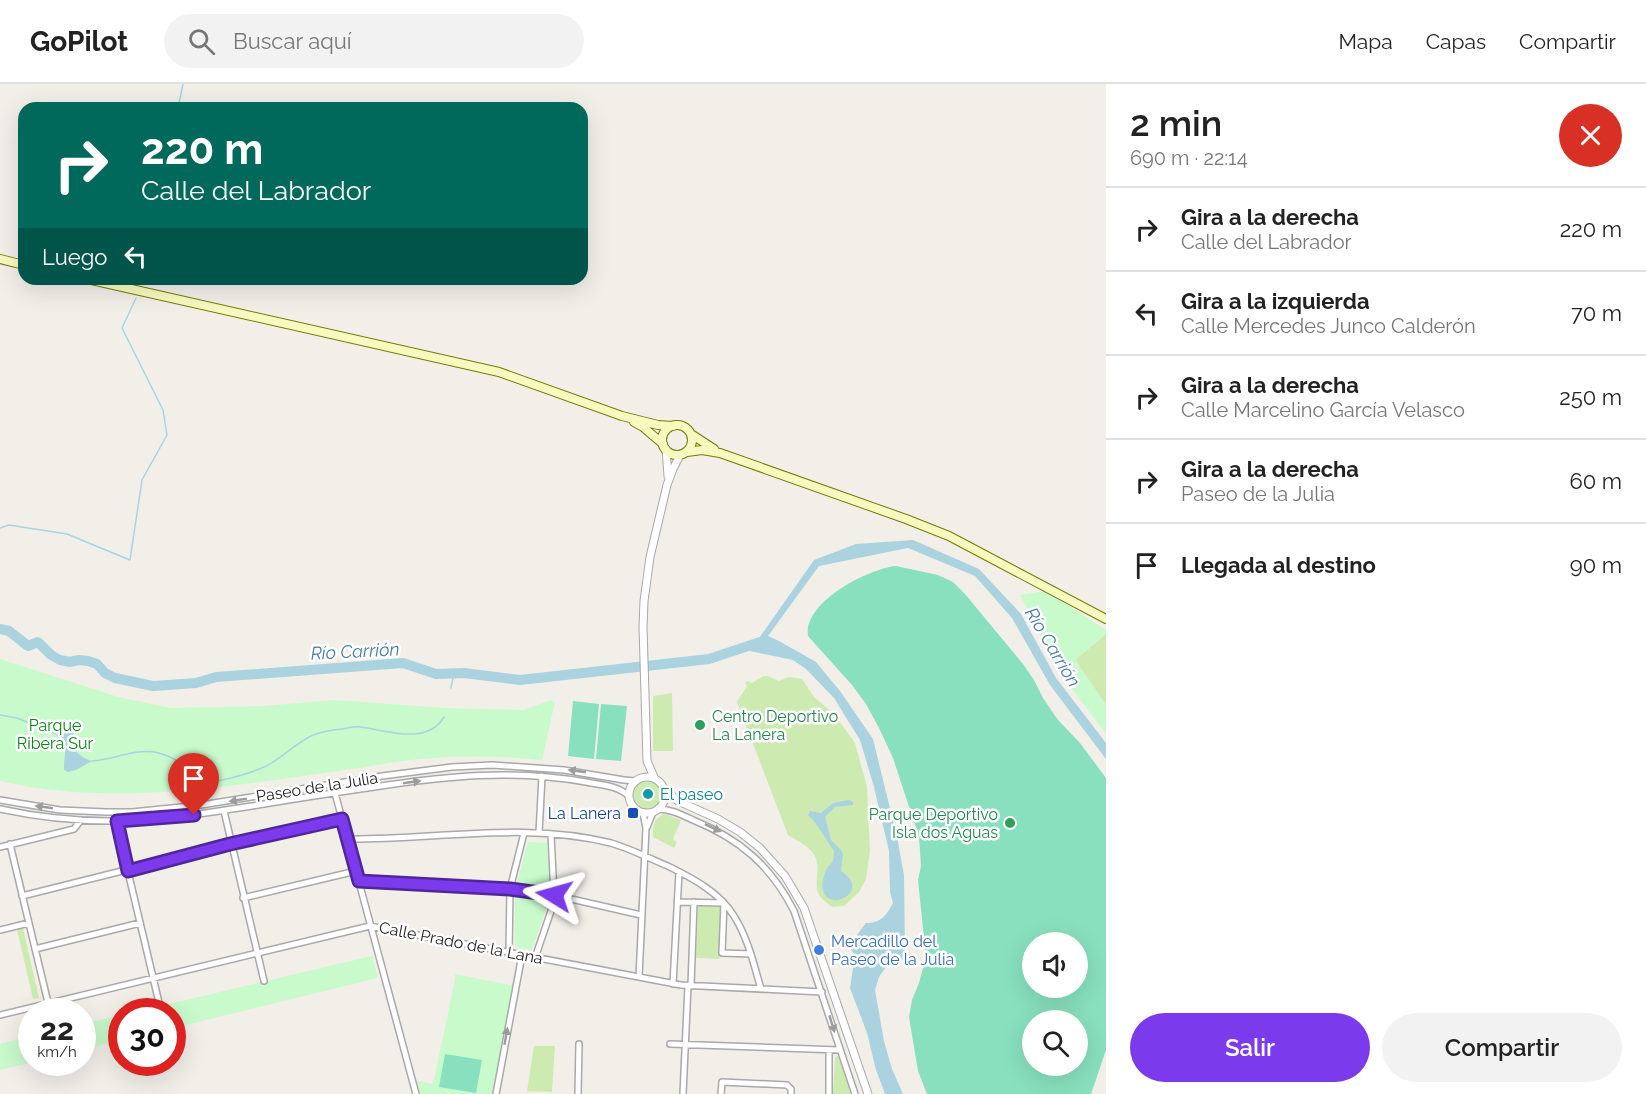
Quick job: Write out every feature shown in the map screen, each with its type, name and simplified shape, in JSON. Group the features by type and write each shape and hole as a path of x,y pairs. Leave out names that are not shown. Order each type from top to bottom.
{"main road":[{"path":"0,259 18,264"},
{"path":"114,285 499,372 622,416 658,425 682,426 720,453"},
{"path":"622,416 643,427 672,454 702,450 720,453 949,536 1106,619"},
{"path":"664,447 663,435 673,426"},
{"path":"683,453 692,444 691,434"}],"street":[{"path":"664,447 668,485"},
{"path":"642,777 647,761 643,611 647,577 668,485 673,469 683,453"},
{"path":"646,828 666,797 662,784 654,777 647,761"},
{"name":"Paseo de la Julia","path":"0,800 70,811 132,812 201,806 382,776 452,767 492,765 564,770 635,781"},
{"name":"Paseo de la Julia","path":"0,809 37,816 81,820 117,821 166,818 418,781 472,775 509,774 542,776 612,787 628,796"},
{"path":"538,833 542,776"},
{"path":"639,977 646,828 643,813 633,806 628,796 635,781 642,777 654,777"},
{"path":"665,790 678,801 740,832 775,862 792,886 804,908 814,935 868,1094"},
{"path":"335,794 416,1094"},
{"path":"664,801 678,801"},
{"path":"224,811 264,981"},
{"path":"643,813 675,812 723,833 766,868 786,895 794,911 855,1094"},
{"path":"22,896 230,844 342,819"},
{"path":"0,847 74,829 81,820"},
{"path":"117,821 158,998"},
{"path":"509,952 510,889 524,833"},
{"path":"347,838 538,833 581,837 612,844 645,856 705,886 724,903 734,916 750,954 761,989"},
{"path":"535,958 554,895 551,834"},
{"path":"10,844 47,998"},
{"path":"243,898 356,871"},
{"path":"673,984 679,872"},
{"path":"359,881 510,889 554,895 641,915"},
{"path":"677,902 724,903"},
{"path":"683,1094 694,902"},
{"path":"724,903 722,953 750,954"},
{"path":"0,930 29,923"},
{"path":"35,949 140,924"},
{"name":"Calle Prado de la Lana","path":"72,998 370,926 673,984 822,992"},
{"path":"496,1094 522,956"},
{"name":"Calle Prado de la Lana","path":"0,1015 18,1011"},
{"path":"578,1094 579,1044"},
{"path":"670,1044 840,1050"},
{"path":"829,1050 829,1094"},
{"path":"721,1094 722,1082 787,1085 792,1089 791,1094"},
{"path":"756,1085 756,1094"}],"green space":[{"name":"Parque Deportivo Isla dos Aguas","path":"896,566 938,575 953,582 1023,664 1058,720 1080,743 1106,778 1106,1050 1091,1094 927,1094 918,1071 909,1017 926,957 918,880 921,866 919,837 893,758 866,704 808,636 809,623 826,600 840,589 870,573"},
{"path":"1046,591 1106,630 1106,634 1075,660 1106,705 1106,734 1060,673 1020,595"},
{"path":"1106,634 1106,705 1075,660"},
{"name":"Parque Ribera Sur","path":"0,659 118,697 171,708 263,706 335,700 444,708 524,710 551,700 555,702 542,760 481,756 435,758 220,787 132,793 88,793 44,789 0,781"},
{"path":"763,676 779,681 789,677 802,679 814,697 834,714 855,743 867,787 870,851 866,879 859,892 844,906 832,907 819,894 815,856 807,847 788,835 737,702 747,686 745,683 748,681 752,683"},
{"path":"672,693 673,751 653,751 653,696"},
{"path":"573,701 599,704 594,759 568,756"},
{"path":"601,704 627,706 621,761 596,759"},
{"path":"647,777 660,782 665,795 660,808 647,813 634,808 629,795 634,782"},
{"path":"665,814 681,820 673,839 677,842 674,848 653,837 654,823"},
{"path":"528,842 547,843 550,887 517,883"},
{"path":"515,897 549,900 532,950 515,947"},
{"path":"698,906 721,907 719,959 696,958"},
{"path":"23,928 39,998 33,998 17,930"},
{"path":"372,956 378,978 186,1025 186,1000"},
{"path":"455,974 515,986 496,1094 416,1094 413,1084 418,1081 433,1084"},
{"path":"108,1018 108,1043 96,1047 96,1021"},
{"path":"18,1039 18,1066 0,1070 0,1044"},
{"path":"534,1046 555,1046 552,1092 527,1091"},
{"path":"445,1054 482,1060 476,1093 439,1087"},
{"path":"838,1056 851,1094 833,1094 835,1057"}],"water":[{"path":"913,540 979,569 1021,614 1056,678 1106,743 1106,759 1050,685 1012,618 975,576 908,548 819,566 768,636 816,662 840,691 873,739 904,875 905,952 903,960 886,967 879,977 875,990 884,1041 892,1069 903,1094 885,1094 876,1070 867,1033 850,988 855,955 850,948 853,941 866,923 876,922 882,918 893,903 890,892 889,851 860,740 834,698 806,669 793,660 750,651 814,560 856,544"},
{"path":"72,730 75,751 92,761 68,772 64,770 65,747 56,735"},
{"path":"849,800 853,802 853,805 835,807 825,817 831,840 843,854 841,871 850,880 852,887 847,896 836,900 826,896 822,887 824,875 833,861 834,851 808,815 810,811 821,813 833,803"}],"waterway":[{"path":"179,102 183,84"},
{"path":"0,528 9,525 67,534 130,560 142,480 167,435 163,410 122,328 136,298"},
{"name":"Río Carrión","path":"0,629 9,631 28,646 38,642 51,655 60,660 88,661 97,664 105,673 115,678 153,686 196,683 216,677 403,663 436,674 464,673 520,680 709,659 760,642 765,644"},
{"path":"451,688 454,673"},
{"path":"0,715 17,718 57,734"},
{"path":"92,761 139,752 155,752 178,761 190,776 200,782 219,781 259,769 318,733 358,727 417,734 437,726 444,717"}],"place":[{"name":"Centro Deportivo La Lanera","path":"700,725"},
{"name":"El paseo","path":"648,794"},
{"name":"La Lanera","path":"633,813"},
{"name":"Parque Deportivo Isla dos Aguas","path":"1010,823"},
{"name":"Mercadillo del Paseo de la Julia","path":"819,950"}],"route":[{"path":"194,815 117,821 128,871 230,844 342,819 359,881 510,889 554,895"}]}
